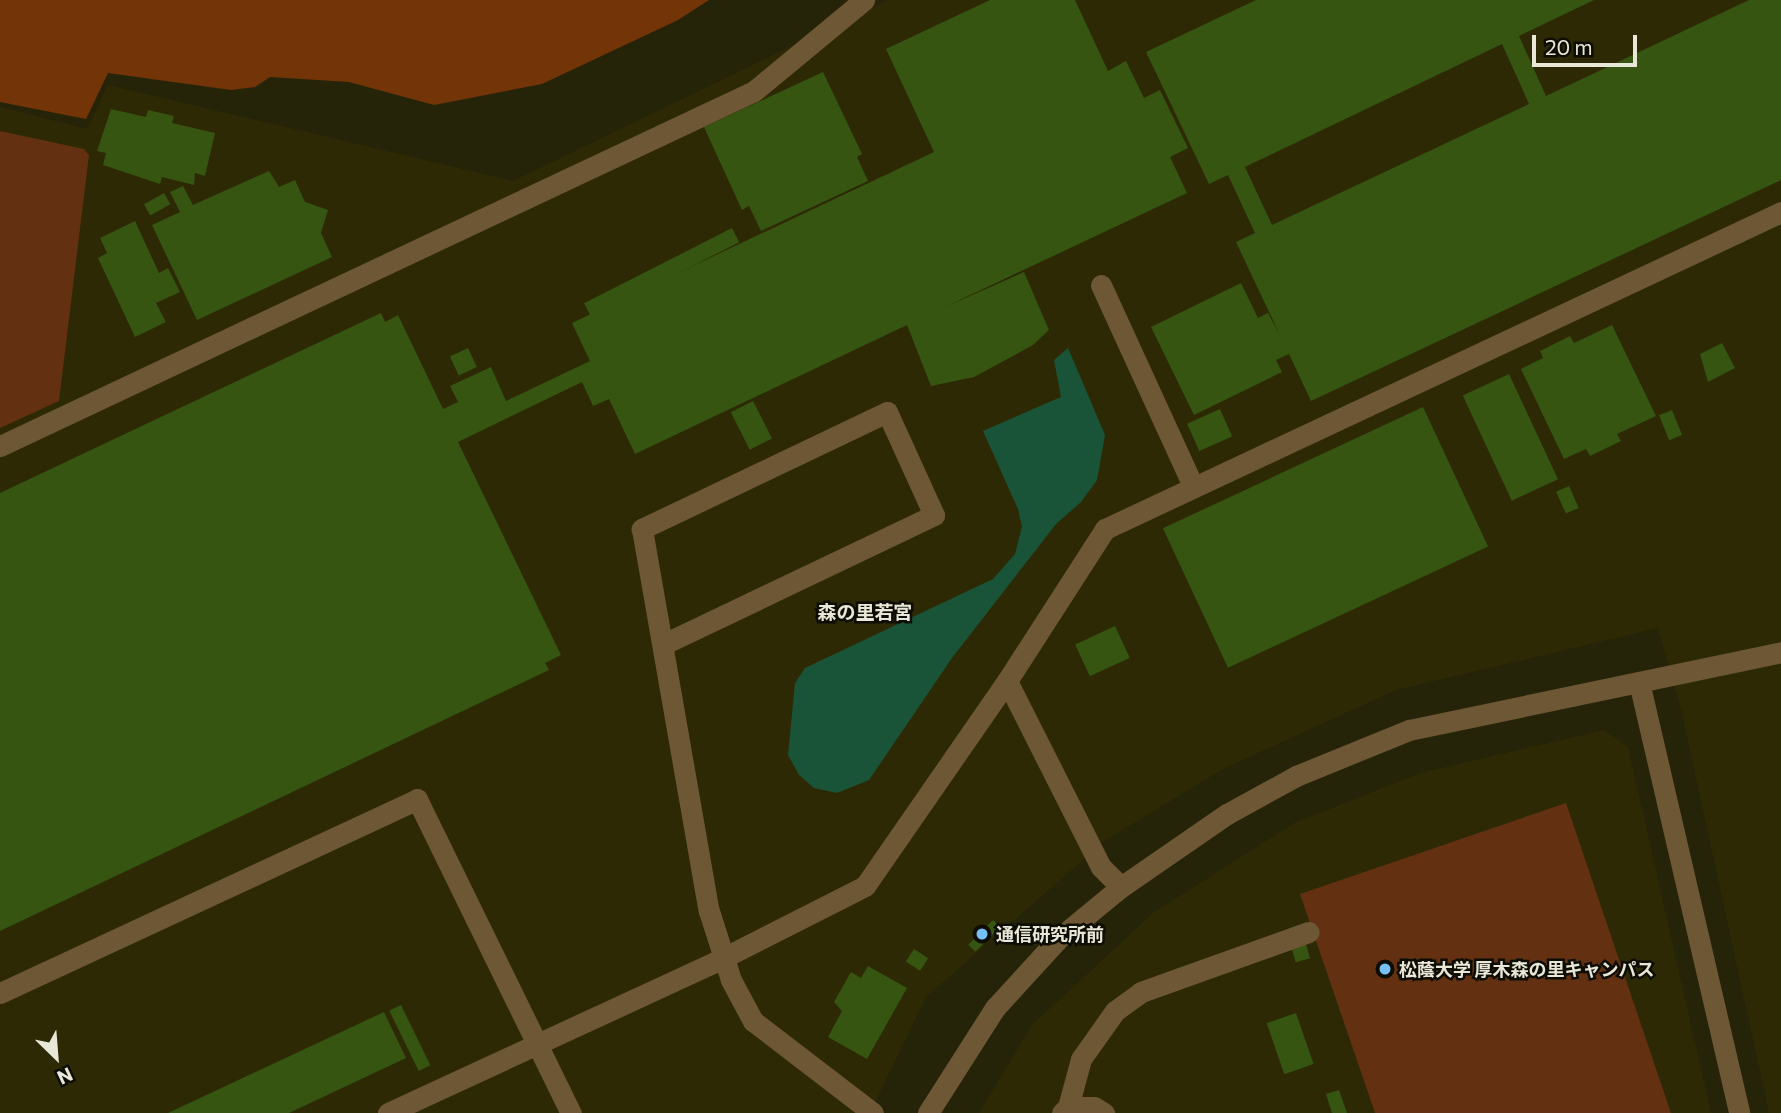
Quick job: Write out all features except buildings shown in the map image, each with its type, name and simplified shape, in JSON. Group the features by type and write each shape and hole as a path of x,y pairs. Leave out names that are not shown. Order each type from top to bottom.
{"street":[{"path":"0,446 754,91 864,0"},
{"path":"388,1113 723,958 865,886 1007,681 1105,529 1781,212"},
{"path":"1101,285 1192,486"},
{"path":"666,643 934,515 887,412 642,529 666,643 709,911 723,958 753,1021 873,1113"},
{"path":"929,1113 995,1008 1059,938 1121,887 1227,814 1273,789 1409,730 1781,652"},
{"path":"1007,681 1101,867 1121,887"},
{"path":"1639,682 1739,1113"},
{"path":"0,993 417,799 571,1113"},
{"path":"1104,1113 1094,1107 1065,1110 1082,1059 1115,1011 1140,992 1309,932"}],"shaded area":[{"path":"0,0 709,0 678,20 542,84 434,105 349,82 270,77 255,87 231,90 108,73 86,119 0,102"},
{"path":"887,0 1781,0 1781,1113 1769,1113 1681,709 1658,628 1396,690 1223,769 1106,840 926,997 870,1113 0,1113 0,107 87,129 108,85 513,181"},
{"path":"0,131 84,149 89,155 59,401 0,428"},
{"path":"1068,348 1105,435 1097,480 1081,502 1056,524 952,658 869,780 837,793 814,788 799,775 788,755 795,683 805,668 993,579 1015,554 1022,527 1018,509 983,431 1061,397 1054,360"},
{"name":"松蔭大学 厚木森の里キャンパス","path":"1604,730 1628,747 1711,1113 979,1113 1032,1025 1153,913 1294,823 1420,773"},
{"path":"1566,803 1671,1113 1375,1113 1300,894"}],"place":[{"name":"通信研究所前","path":"982,934"},
{"name":"松蔭大学 厚木森の里キャンパス","path":"1385,969"}],"district":[{"name":"森の里若宮","path":"865,612"}]}
